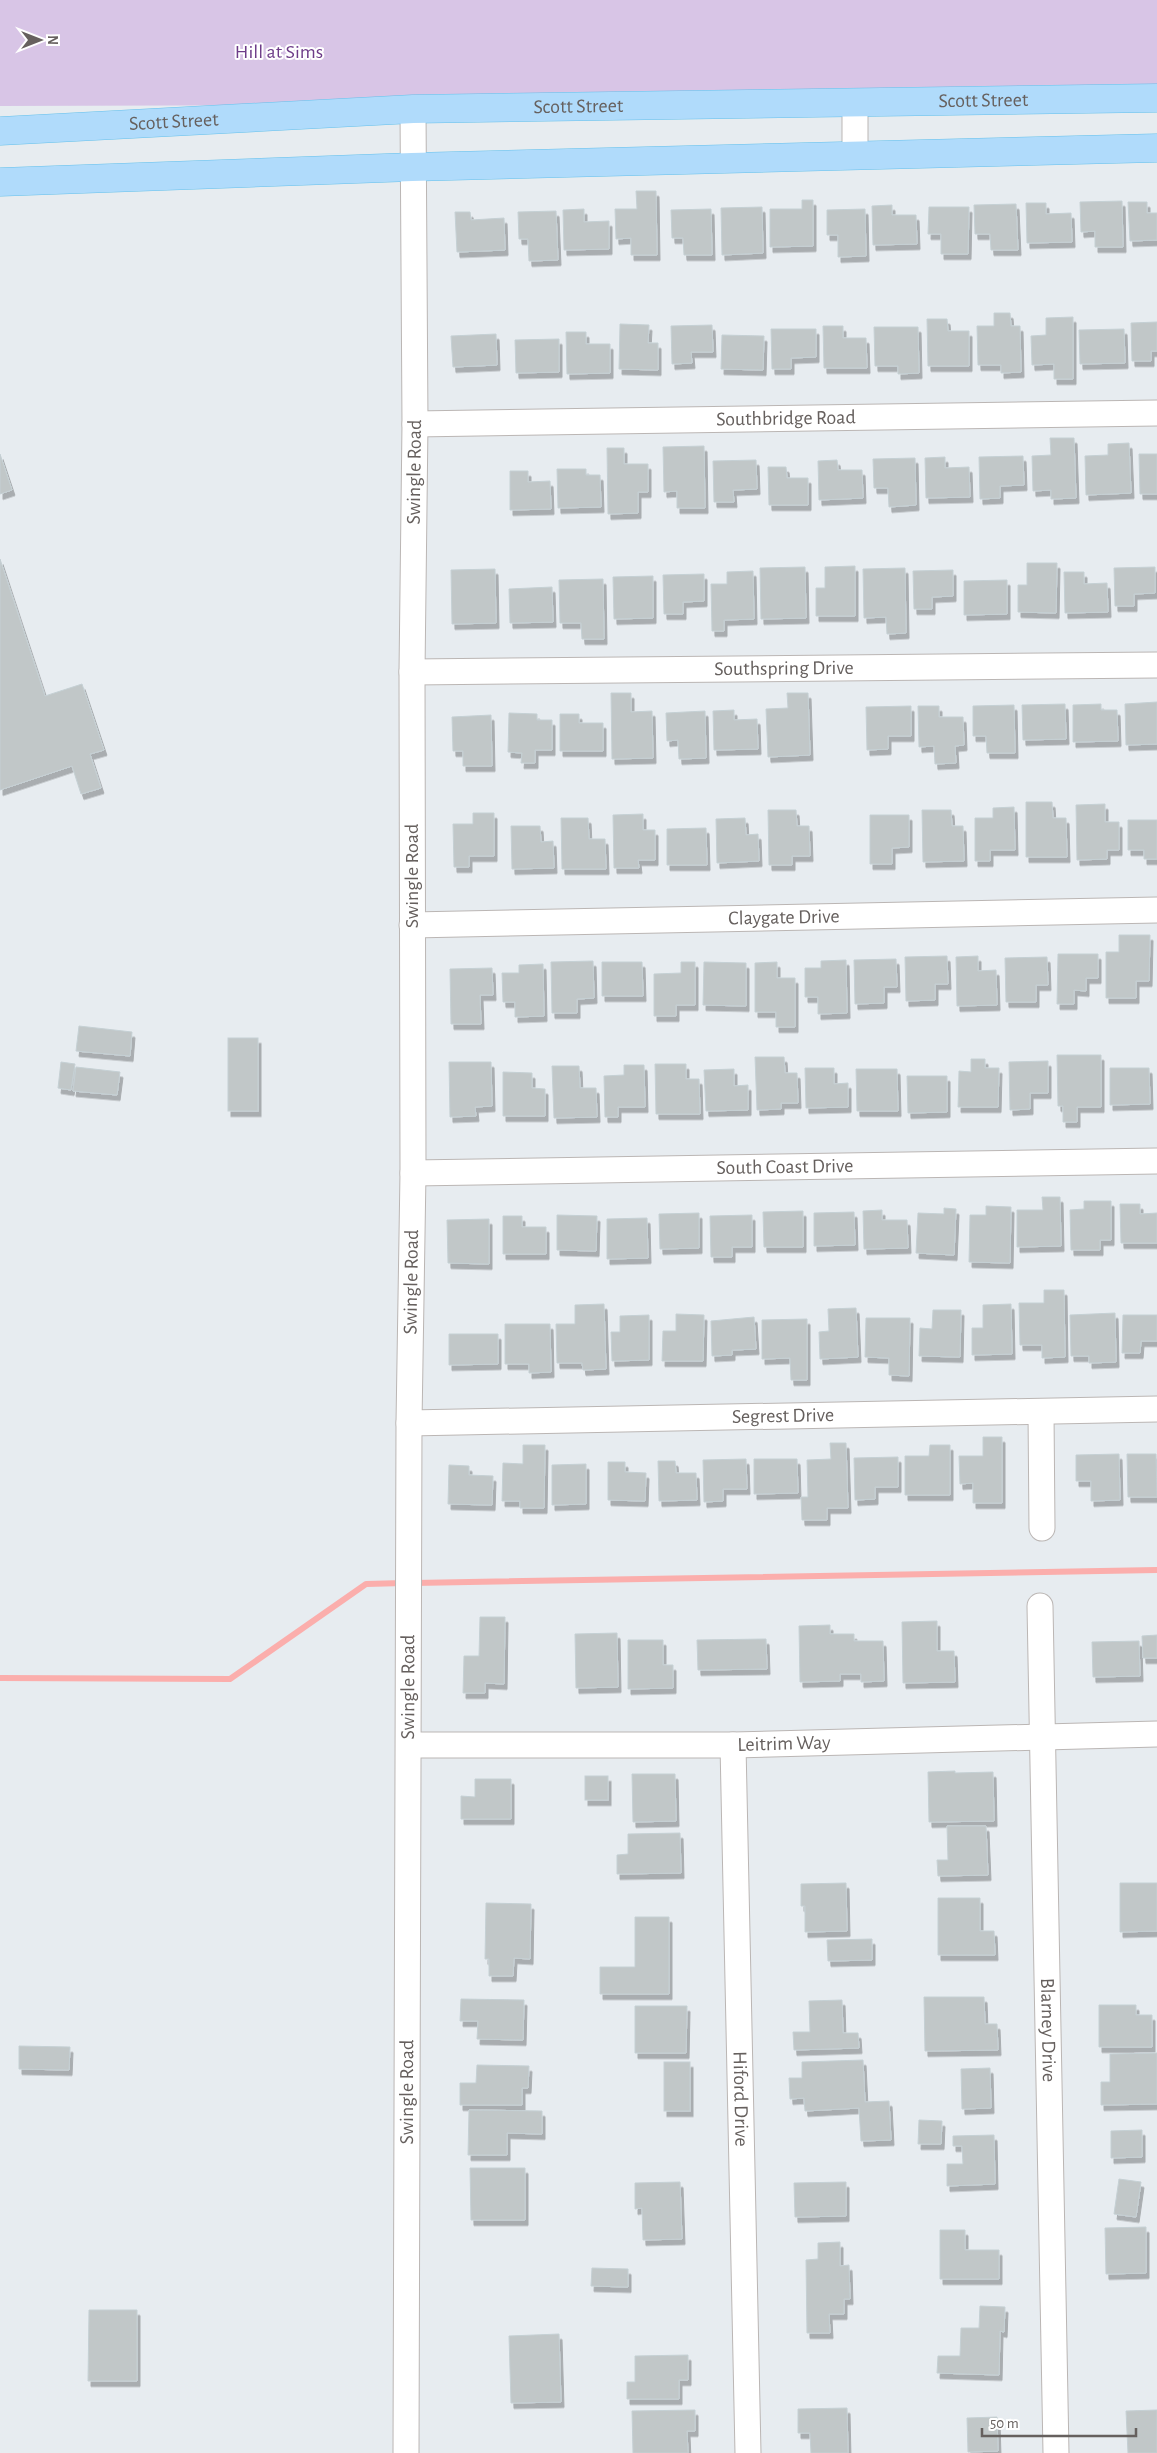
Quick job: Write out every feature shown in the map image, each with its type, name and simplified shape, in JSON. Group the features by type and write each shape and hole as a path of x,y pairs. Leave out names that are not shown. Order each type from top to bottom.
{"main road":[{"name":"Scott Street","path":"0,131 413,109 855,104 1157,98"},
{"path":"0,182 412,167 1157,148"}],"street":[{"path":"855,104 855,156"},
{"name":"Swingle Road","path":"406,2453 410,1745 409,1423 413,1173 412,672 415,424 413,109"},
{"name":"Southbridge Road","path":"415,424 1157,413"},
{"name":"Southspring Drive","path":"412,672 1157,665"},
{"name":"Claygate Drive","path":"412,925 1157,910"},
{"name":"South Coast Drive","path":"413,1173 1157,1160"},
{"name":"Segrest Drive","path":"409,1423 1157,1410"},
{"path":"1041,1412 1042,1528"},
{"name":"Blarney Drive","path":"1040,1606 1056,2453"},
{"name":"Leitrim Way","path":"410,1745 733,1745 1157,1734"},
{"name":"Hiford Drive","path":"733,1745 748,2453"}],"green space":[{"name":"Hill at Sims","path":"0,0 1157,0 1157,103 0,106"}],"building":[{"path":"636,191 656,191 657,255 631,255 631,238 616,239 615,209 637,209"},
{"path":"802,200 813,200 813,246 770,247 770,209 802,209"},
{"path":"1122,201 1123,247 1095,247 1095,231 1081,232 1080,202"},
{"path":"1128,202 1147,202 1147,213 1157,213 1157,240 1130,241"},
{"path":"1026,203 1046,203 1046,214 1071,213 1072,242 1027,243"},
{"path":"1016,204 1018,250 991,250 990,234 975,234 974,205"},
{"path":"892,205 892,215 916,215 917,244 873,245 872,206"},
{"path":"762,207 763,253 722,255 721,208"},
{"path":"929,207 969,207 968,254 941,254 941,234 928,234"},
{"path":"584,209 584,222 609,221 609,249 564,250 563,210"},
{"path":"711,209 712,255 684,255 683,238 672,238 671,210"},
{"path":"865,209 866,256 838,257 838,235 827,235 827,210"},
{"path":"556,211 558,260 529,261 528,239 519,239 518,212"},
{"path":"455,212 470,212 471,220 504,218 505,250 457,252"},
{"path":"994,313 1010,313 1011,326 1020,326 1021,372 1001,373 1001,365 978,365 977,326 994,326"},
{"path":"1073,317 1073,379 1054,379 1054,364 1032,365 1031,336 1046,335 1046,318"},
{"path":"927,319 947,319 948,331 969,331 969,366 928,366"},
{"path":"1157,322 1157,351 1151,351 1151,361 1132,361 1131,323"},
{"path":"620,324 649,325 648,343 658,343 658,370 619,369"},
{"path":"712,325 713,352 691,352 692,363 672,364 671,326"},
{"path":"823,326 843,326 843,338 866,338 867,368 824,368"},
{"path":"874,327 918,327 919,373 898,374 898,366 875,366"},
{"path":"771,329 816,329 816,357 791,358 791,369 772,369"},
{"path":"1124,329 1125,363 1080,364 1079,330"},
{"path":"566,332 586,332 586,344 610,344 610,373 567,374"},
{"path":"496,334 497,365 453,367 451,336"},
{"path":"722,335 764,336 763,370 721,369"},
{"path":"559,339 559,372 516,373 515,340"},
{"path":"1050,438 1074,438 1076,498 1051,499 1051,490 1033,491 1032,456 1051,455"},
{"path":"1129,443 1131,493 1086,495 1085,456 1108,455 1108,444"},
{"path":"704,446 705,508 677,508 677,491 664,492 663,447"},
{"path":"607,448 624,448 624,464 648,464 648,492 638,492 638,513 608,514"},
{"path":"0,454 12,490 0,494"},
{"path":"1139,454 1157,454 1157,494 1140,494"},
{"path":"1023,456 1024,485 1000,486 1000,498 980,499 979,457"},
{"path":"945,457 945,468 969,467 970,497 926,498 925,458"},
{"path":"915,458 916,505 889,507 888,488 874,488 873,459"},
{"path":"756,460 757,489 733,490 734,502 714,502 713,461"},
{"path":"837,460 838,470 862,470 863,498 819,500 818,461"},
{"path":"768,467 786,467 787,478 808,478 808,505 769,505"},
{"path":"557,469 586,469 586,475 600,475 601,507 558,508"},
{"path":"510,471 528,471 528,482 550,481 551,509 510,510"},
{"path":"0,559 45,696 82,684 104,750 90,754 101,788 81,794 72,766 0,790"},
{"path":"1027,563 1057,563 1056,613 1018,612 1018,585 1027,585"},
{"path":"855,566 855,616 816,616 816,588 825,588 825,567"},
{"path":"805,567 806,618 761,619 760,568"},
{"path":"1155,567 1155,593 1134,594 1134,606 1115,606 1114,568"},
{"path":"905,568 906,633 887,634 886,617 864,618 863,569"},
{"path":"495,569 496,623 452,624 451,570"},
{"path":"953,570 953,596 932,597 932,609 914,609 913,571"},
{"path":"753,571 754,619 724,620 724,631 712,631 711,584 727,584 727,572"},
{"path":"1064,572 1084,572 1084,584 1107,583 1108,612 1065,613"},
{"path":"704,574 704,601 683,602 683,614 664,614 663,575"},
{"path":"653,576 653,618 614,619 613,577"},
{"path":"603,579 604,639 582,639 581,623 560,623 559,580"},
{"path":"1007,580 1007,614 964,615 964,581"},
{"path":"552,587 553,622 510,623 509,589"},
{"path":"611,693 631,693 631,712 652,711 653,758 612,759"},
{"path":"787,693 808,693 810,755 768,757 766,709 788,708"},
{"path":"1157,702 1157,744 1126,745 1125,704"},
{"path":"1065,704 1066,739 1023,740 1022,705"},
{"path":"1101,704 1101,710 1117,710 1118,741 1073,742 1073,705"},
{"path":"1014,705 1015,753 987,753 986,736 973,736 973,706"},
{"path":"911,706 911,736 888,736 888,749 867,750 866,707"},
{"path":"918,706 939,706 939,717 963,717 964,745 955,746 956,763 935,764 934,746 919,747"},
{"path":"734,710 734,720 757,719 758,749 714,750 713,711"},
{"path":"705,711 706,758 679,759 678,740 667,741 666,713"},
{"path":"509,713 537,714 537,720 552,720 552,750 535,750 535,763 521,763 522,753 508,752"},
{"path":"560,714 579,714 579,723 603,723 603,751 560,751"},
{"path":"491,715 492,766 463,766 463,751 453,751 452,717"},
{"path":"1026,802 1052,802 1053,818 1066,818 1067,857 1026,857"},
{"path":"1105,804 1105,822 1119,822 1119,850 1107,850 1107,859 1077,860 1076,805"},
{"path":"1014,807 1015,850 990,850 990,861 975,861 975,818 993,818 993,808"},
{"path":"768,810 796,810 797,826 809,826 810,856 792,856 792,865 769,865"},
{"path":"922,810 951,810 952,826 963,826 964,861 923,862"},
{"path":"473,813 494,813 494,856 469,856 469,867 454,867 453,824 473,824"},
{"path":"643,814 643,830 655,830 655,860 638,860 639,868 614,868 613,815"},
{"path":"870,815 909,815 909,847 892,848 892,864 870,864"},
{"path":"561,818 588,818 589,839 605,839 606,869 562,869"},
{"path":"745,818 746,835 758,834 759,861 717,863 716,819"},
{"path":"1128,820 1157,820 1157,859 1144,859 1144,850 1128,850"},
{"path":"511,826 540,826 541,842 553,841 554,868 512,869"},
{"path":"706,828 707,865 667,865 667,829"},
{"path":"1119,935 1150,935 1149,981 1136,981 1136,998 1106,998 1106,952 1119,952"},
{"path":"1058,954 1098,954 1098,978 1086,978 1086,991 1074,990 1074,1004 1057,1004"},
{"path":"947,956 948,984 935,984 935,1000 906,1001 905,957"},
{"path":"978,956 978,971 996,970 997,1005 957,1006 956,957"},
{"path":"1047,957 1048,985 1036,985 1036,1002 1006,1002 1005,958"},
{"path":"896,959 897,987 884,987 884,1003 855,1004 854,960"},
{"path":"846,960 847,1013 818,1014 818,997 805,997 805,968 821,968 821,961"},
{"path":"593,961 594,998 577,999 577,1013 552,1013 551,962"},
{"path":"602,962 642,962 643,996 602,996"},
{"path":"681,962 695,962 695,1005 676,1005 676,1016 654,1016 654,974 681,973"},
{"path":"704,962 746,963 746,1006 703,1005"},
{"path":"777,962 777,978 795,978 795,1027 776,1027 776,1012 755,1012 755,963"},
{"path":"543,964 544,1016 515,1017 515,1002 503,1002 502,973 519,973 519,965"},
{"path":"492,968 493,995 480,995 481,1024 451,1024 450,969"},
{"path":"79,1026 132,1032 130,1056 76,1051"},
{"path":"228,1038 258,1038 258,1111 228,1111"},
{"path":"1057,1055 1101,1055 1101,1107 1077,1107 1077,1122 1063,1122 1063,1106 1058,1106"},
{"path":"755,1057 784,1057 785,1073 797,1073 798,1103 781,1103 781,1109 757,1110"},
{"path":"971,1059 985,1059 985,1068 999,1068 998,1107 958,1107 959,1071 971,1072"},
{"path":"1048,1061 1048,1093 1030,1093 1030,1109 1010,1110 1009,1062"},
{"path":"61,1062 75,1064 71,1090 58,1088"},
{"path":"449,1062 491,1062 492,1106 475,1107 476,1116 450,1117"},
{"path":"655,1064 686,1064 686,1079 699,1079 700,1114 656,1114"},
{"path":"624,1065 644,1065 645,1107 618,1107 618,1117 605,1117 604,1076 624,1075"},
{"path":"552,1066 579,1066 580,1088 596,1088 597,1117 554,1118"},
{"path":"76,1067 120,1072 117,1095 73,1091"},
{"path":"805,1068 834,1068 834,1084 848,1083 848,1107 806,1108"},
{"path":"1110,1068 1149,1068 1150,1104 1110,1105"},
{"path":"734,1069 734,1086 748,1085 748,1110 706,1111 704,1070"},
{"path":"856,1069 897,1069 898,1111 857,1111"},
{"path":"503,1072 532,1073 532,1088 545,1089 545,1116 503,1116"},
{"path":"907,1076 947,1076 947,1112 908,1113"},
{"path":"1042,1197 1060,1197 1061,1246 1017,1247 1017,1210 1043,1210"},
{"path":"1084,1201 1111,1201 1111,1240 1100,1240 1100,1250 1071,1250 1070,1210 1084,1209"},
{"path":"1120,1204 1140,1204 1140,1214 1157,1213 1157,1243 1121,1243"},
{"path":"986,1206 1011,1207 1010,1263 969,1262 970,1215 986,1215"},
{"path":"944,1208 956,1209 954,1255 916,1253 918,1213 944,1214"},
{"path":"882,1210 882,1220 907,1220 908,1248 864,1249 863,1211"},
{"path":"803,1211 803,1247 764,1247 763,1212"},
{"path":"854,1212 855,1245 814,1246 814,1213"},
{"path":"699,1213 699,1248 660,1249 659,1214"},
{"path":"557,1215 597,1216 596,1251 557,1250"},
{"path":"752,1215 752,1247 732,1247 732,1257 711,1257 710,1216"},
{"path":"503,1216 522,1216 522,1227 546,1227 546,1254 503,1254"},
{"path":"647,1218 648,1258 607,1259 607,1219"},
{"path":"489,1219 489,1264 448,1263 447,1220"},
{"path":"1044,1290 1064,1290 1065,1357 1042,1358 1042,1345 1020,1345 1019,1303 1044,1303"},
{"path":"604,1304 606,1369 583,1370 582,1363 557,1363 556,1324 575,1324 575,1305"},
{"path":"1011,1304 1012,1354 972,1355 972,1328 983,1328 983,1305"},
{"path":"856,1308 858,1357 820,1359 819,1332 829,1331 828,1309"},
{"path":"933,1310 961,1310 960,1357 919,1356 920,1328 932,1329"},
{"path":"1115,1313 1116,1362 1089,1363 1089,1356 1071,1356 1070,1315"},
{"path":"676,1314 704,1315 703,1361 662,1361 663,1331 676,1331"},
{"path":"649,1315 649,1360 612,1361 611,1332 620,1332 620,1316"},
{"path":"1123,1315 1157,1315 1157,1341 1141,1341 1140,1353 1122,1353"},
{"path":"754,1317 756,1349 732,1350 732,1355 712,1356 711,1321"},
{"path":"866,1318 910,1318 909,1376 889,1375 889,1358 865,1357"},
{"path":"807,1319 807,1380 791,1380 790,1358 762,1359 762,1320"},
{"path":"505,1324 550,1324 551,1372 529,1373 529,1364 505,1364"},
{"path":"449,1334 498,1334 498,1364 449,1365"},
{"path":"983,1437 1002,1437 1002,1503 973,1503 973,1483 960,1484 959,1456 983,1456"},
{"path":"830,1443 846,1443 848,1508 827,1508 827,1520 802,1520 801,1497 808,1497 807,1460 831,1459"},
{"path":"523,1445 545,1445 544,1508 520,1508 520,1501 502,1501 503,1463 523,1464"},
{"path":"930,1445 950,1445 950,1495 905,1495 905,1456 929,1456"},
{"path":"1119,1454 1120,1500 1091,1501 1091,1481 1076,1481 1076,1455"},
{"path":"1127,1454 1156,1454 1157,1497 1128,1497"},
{"path":"898,1457 898,1487 875,1487 875,1499 855,1500 854,1458"},
{"path":"746,1459 747,1489 723,1489 723,1501 704,1502 703,1460"},
{"path":"754,1459 797,1459 798,1493 754,1494"},
{"path":"658,1461 675,1461 676,1473 696,1473 697,1500 659,1501"},
{"path":"608,1462 625,1462 625,1472 646,1473 645,1501 608,1500"},
{"path":"586,1464 586,1504 552,1505 552,1465"},
{"path":"449,1465 469,1466 469,1475 493,1476 492,1505 448,1504"},
{"path":"480,1617 505,1617 504,1684 485,1683 485,1693 463,1693 464,1656 479,1656"},
{"path":"937,1621 937,1651 954,1651 955,1682 903,1683 902,1622"},
{"path":"830,1625 830,1634 854,1634 854,1641 883,1641 884,1681 861,1682 861,1674 840,1674 840,1681 800,1682 799,1626"},
{"path":"617,1633 618,1687 576,1688 575,1634"},
{"path":"1157,1635 1157,1658 1143,1658 1142,1636"},
{"path":"766,1639 767,1669 698,1670 697,1640"},
{"path":"628,1640 663,1640 663,1665 673,1665 673,1688 628,1689"},
{"path":"1139,1641 1140,1676 1093,1677 1092,1642"},
{"path":"955,1771 955,1773 993,1772 994,1821 929,1822 928,1772"},
{"path":"632,1774 675,1774 676,1821 633,1822"},
{"path":"585,1776 608,1776 608,1800 585,1800"},
{"path":"475,1779 511,1779 511,1819 461,1819 461,1796 475,1797"},
{"path":"947,1826 986,1826 988,1875 938,1876 937,1860 948,1860"},
{"path":"680,1833 681,1873 617,1874 617,1855 628,1854 628,1834"},
{"path":"846,1883 847,1931 805,1932 805,1906 801,1906 801,1884"},
{"path":"1120,1883 1157,1883 1157,1931 1120,1932"},
{"path":"938,1898 980,1898 980,1931 994,1931 995,1955 938,1955"},
{"path":"486,1903 531,1904 530,1959 514,1958 513,1976 489,1976 489,1959 485,1959"},
{"path":"635,1917 669,1917 669,1994 600,1994 600,1967 635,1967"},
{"path":"872,1939 872,1960 828,1961 827,1940"},
{"path":"924,1997 984,1997 985,2024 997,2024 998,2050 925,2051"},
{"path":"461,1999 524,2000 523,2040 477,2039 478,2021 460,2021"},
{"path":"842,2000 843,2033 858,2033 859,2048 794,2050 793,2032 810,2032 809,2001"},
{"path":"1099,2005 1136,2005 1136,2015 1152,2015 1152,2047 1099,2047"},
{"path":"635,2006 687,2006 686,2053 635,2053"},
{"path":"19,2046 70,2047 69,2070 19,2069"},
{"path":"1157,2053 1157,2104 1101,2105 1101,2082 1110,2082 1110,2054"},
{"path":"863,2060 865,2102 889,2101 891,2140 861,2141 859,2108 805,2111 804,2098 790,2099 789,2078 802,2078 802,2062"},
{"path":"664,2062 690,2062 690,2111 664,2111"},
{"path":"477,2065 529,2066 528,2088 522,2088 522,2105 460,2105 460,2083 476,2083"},
{"path":"990,2068 991,2108 962,2109 961,2069"},
{"path":"469,2110 542,2111 542,2134 507,2133 507,2155 468,2155"},
{"path":"919,2120 942,2121 941,2144 918,2144"},
{"path":"1142,2130 1142,2157 1111,2158 1111,2131"},
{"path":"994,2135 995,2184 947,2186 947,2164 963,2164 962,2146 953,2146 953,2136"},
{"path":"470,2168 525,2168 525,2220 471,2220"},
{"path":"1119,2179 1141,2182 1136,2217 1114,2214"},
{"path":"680,2182 682,2239 643,2240 642,2208 635,2209 635,2183"},
{"path":"846,2182 846,2216 795,2217 794,2183"},
{"path":"1146,2227 1146,2273 1106,2274 1105,2228"},
{"path":"940,2230 965,2230 965,2250 999,2250 999,2279 940,2279"},
{"path":"840,2242 840,2266 849,2265 850,2299 844,2299 844,2314 829,2314 830,2333 807,2333 806,2260 818,2259 818,2243"},
{"path":"592,2268 628,2269 628,2287 591,2286"},
{"path":"980,2306 1005,2307 1004,2332 1000,2331 999,2375 937,2373 938,2356 960,2356 961,2328 979,2328"},
{"path":"89,2310 137,2310 137,2381 88,2381"},
{"path":"559,2334 561,2402 511,2403 509,2336"},
{"path":"688,2355 688,2380 679,2380 679,2399 627,2399 627,2382 635,2382 635,2356"},
{"path":"847,2408 848,2453 811,2453 810,2433 798,2433 798,2409"},
{"path":"695,2410 695,2431 687,2431 688,2453 633,2453 632,2411"},
{"path":"1157,2410 1157,2453 1128,2453 1126,2411"},
{"path":"997,2417 998,2451 968,2452 967,2418"}],"waterway":[{"path":"414,1583 1157,1570"},
{"path":"0,1678 230,1679 366,1584 404,1583"}]}
